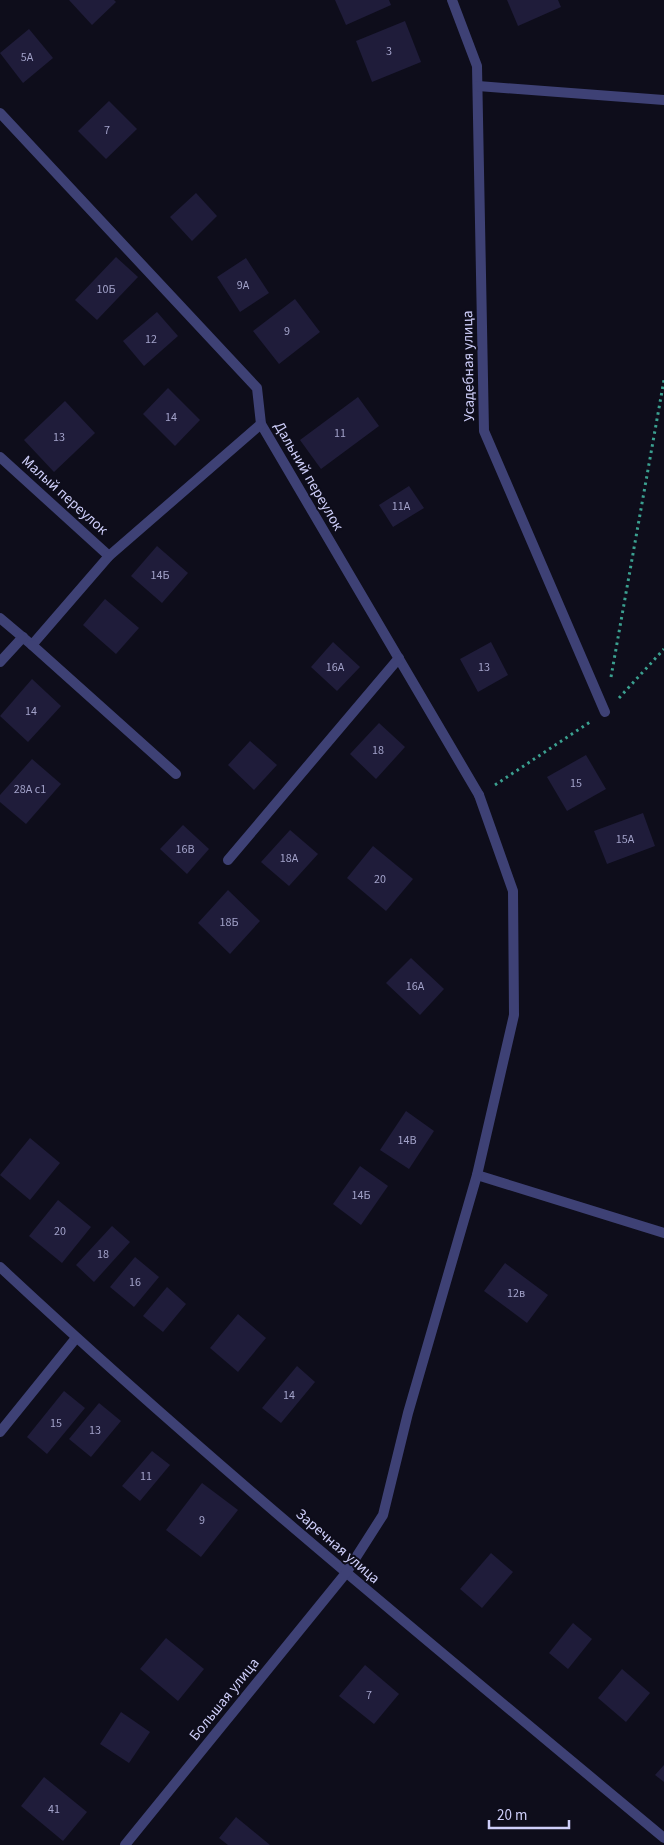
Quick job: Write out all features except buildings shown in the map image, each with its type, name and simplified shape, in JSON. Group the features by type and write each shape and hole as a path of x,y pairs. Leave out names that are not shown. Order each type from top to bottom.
{"street":[{"name":"Усадебная улица","path":"452,0 478,66 484,431 605,712"},
{"path":"478,86 664,100"},
{"name":"Дальний переулок","path":"0,113 257,388 261,424 480,795 513,891 514,1015 477,1175"},
{"path":"32,645 110,556 261,424"},
{"name":"Малый переулок","path":"0,457 110,556"},
{"path":"0,618 176,774"},
{"path":"0,662 23,637"},
{"path":"228,860 399,658"},
{"path":"477,1175 664,1233"},
{"name":"Большая улица","path":"125,1845 346,1573 383,1515 408,1413 477,1175"},
{"name":"Заречная улица","path":"0,1267 76,1338 346,1573 664,1838"},
{"path":"0,1432 76,1338"}],"path":[{"path":"605,712 664,380"},
{"path":"480,795 605,712 664,649"}]}
